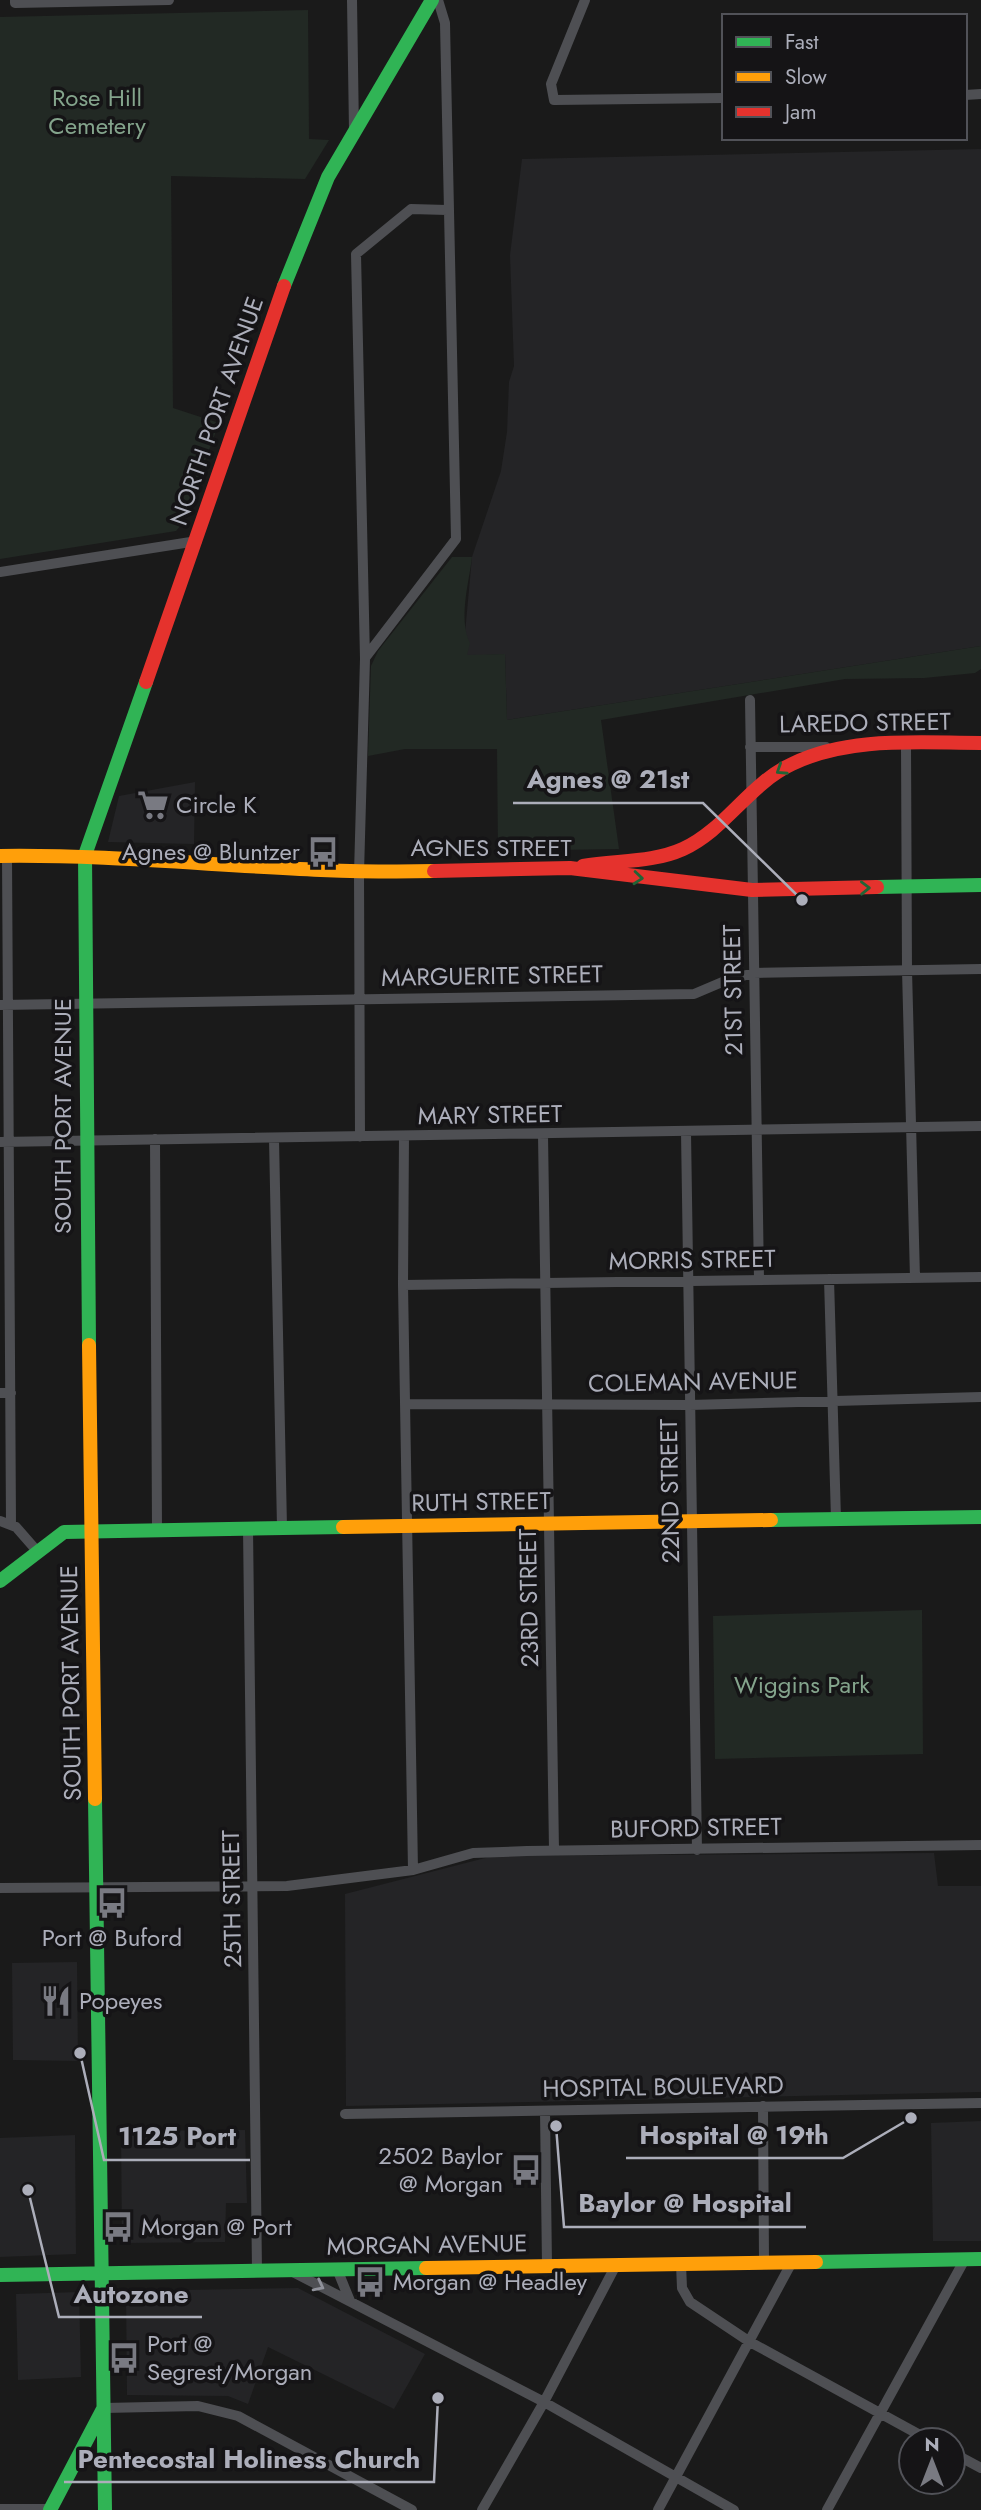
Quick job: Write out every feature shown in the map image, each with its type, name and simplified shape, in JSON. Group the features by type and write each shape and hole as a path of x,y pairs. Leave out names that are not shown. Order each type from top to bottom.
{"main road":[{"name":"NORTH PORT AVENUE","path":"85,855 105,790 197,541 298,246 328,177 435,0"},
{"name":"LAREDO STREET","path":"844,747 981,743"},
{"path":"570,868 613,860 654,858 683,849 707,834 750,793 791,764 844,747"},
{"name":"AGNES STREET","path":"3,856 85,855 359,873 570,868 752,890 981,885"},
{"name":"SOUTH PORT AVENUE","path":"85,855 100,2273 106,2510"},
{"name":"RUTH STREET","path":"0,1581 64,1532 91,1530 981,1517"},
{"name":"MORGAN AVENUE","path":"0,2275 981,2259"},
{"path":"50,2510 104,2408"}],"street":[{"path":"15,1 169,0"},
{"path":"352,0 354,131"},
{"path":"365,659 456,539 445,23 435,0"},
{"path":"585,0 551,84 554,100 722,98"},
{"path":"360,1137 359,873 365,659 356,254 411,209 447,210"},
{"path":"0,572 197,541"},
{"name":"21ST STREET","path":"750,700 758,1280"},
{"path":"906,744 907,970 915,1278"},
{"name":"LAREDO STREET","path":"750,747 844,747"},
{"path":"3,856 5,1393 11,1524"},
{"name":"MARGUERITE STREET","path":"4,1005 694,994 727,980 754,973 981,969"},
{"name":"MARY STREET","path":"4,1142 756,1132 981,1126"},
{"name":"22ND STREET","path":"685,1132 696,1850"},
{"name":"23RD STREET","path":"543,1135 554,1850"},
{"path":"404,1136 403,1284 413,1870"},
{"path":"155,1139 157,1529"},
{"path":"274,1139 282,1527"},
{"name":"MORRIS STREET","path":"403,1284 981,1277"},
{"path":"829,1279 836,1519"},
{"name":"COLEMAN AVENUE","path":"405,1405 690,1405 981,1397"},
{"path":"0,1521 11,1524 37,1551"},
{"name":"25TH STREET","path":"248,1528 257,2271"},
{"name":"BUFORD STREET","path":"253,1885 319,1883 400,1873 473,1853 981,1845"},
{"path":"0,1888 253,1885"},
{"name":"HOSPITAL BOULEVARD","path":"345,2114 981,2103"},
{"path":"763,2106 764,2262"},
{"path":"545,2111 547,2266"},
{"path":"827,2510 965,2259"},
{"path":"659,2510 792,2262"},
{"path":"681,2263 682,2288 690,2302 750,2342 903,2426"},
{"path":"482,2510 544,2402 616,2265"},
{"path":"337,2269 349,2301"},
{"path":"288,2270 544,2402 734,2510"},
{"path":"104,2408 198,2406 238,2416 412,2510"},
{"path":"0,2509 50,2510"}],"shaded area":[{"path":"981,149 981,646 507,720 505,654 467,656 465,633 472,557 501,471 507,432 509,382 514,366 510,255 522,159"},
{"path":"195,782 194,844 108,842 119,796"},
{"path":"934,1853 938,1886 981,1886 981,2092 346,2106 345,1894 493,1856"},
{"path":"77,1962 78,2061 13,2060 12,1963"},
{"path":"981,2121 981,2241 933,2241 931,2123"},
{"path":"245,2130 247,2203 226,2203 225,2242 122,2243 121,2131"},
{"path":"75,2135 76,2254 0,2257 0,2138"},
{"path":"298,2288 425,2354 394,2409 268,2347 248,2404 228,2396 127,2395 126,2291"},
{"path":"79,2292 81,2377 18,2380 16,2294"}],"green space":[{"name":"Rose Hill Cemetery","path":"308,10 309,139 329,140 305,179 171,176 173,408 219,423 181,525 176,531 0,559 0,17"},
{"path":"452,557 472,557 465,612 470,643 467,655 505,654 507,720 981,646 981,669 975,673 924,678 845,679 601,720 619,849 498,851 497,749 405,749 368,756 371,666 378,651"},
{"name":"Wiggins Park","path":"922,1610 923,1754 715,1759 713,1616"}],"traffic: fast":[{"path":"284,286 328,177 432,0"},
{"path":"89,1345 85,855 146,682"},
{"path":"877,887 981,885"},
{"path":"771,1520 981,1517"},
{"path":"0,1581 64,1532 343,1527"},
{"path":"95,1799 105,2510"},
{"path":"816,2262 981,2259"},
{"path":"0,2275 426,2268"},
{"path":"50,2510 103,2409"}],"traffic: slow":[{"path":"0,856 109,858 325,870 434,871"},
{"path":"89,1345 95,1799"},
{"path":"343,1527 771,1520"},
{"path":"426,2268 816,2262"}],"traffic: jam":[{"path":"146,682 284,286"},
{"path":"583,866 646,859 683,849 712,831 763,783 792,764 814,755 885,743 981,743"},
{"path":"434,871 570,868 752,890 877,887"}],"place":[{"name":"Circle K","path":"153,805"},
{"name":"Agnes @ Bluntzer","path":"323,852"},
{"name":"Agnes @ 21st","path":"802,900"},
{"name":"Port @ Buford","path":"112,1903"},
{"name":"Popeyes","path":"56,2001"},
{"name":"1125 Port","path":"80,2053"},
{"name":"Hospital @ 19th","path":"911,2118"},
{"name":"Baylor @ Hospital","path":"556,2126"},
{"name":"2502 Baylor @ Morgan","path":"526,2170"},
{"name":"Autozone","path":"28,2190"},
{"name":"Morgan @ Port","path":"118,2227"},
{"name":"Morgan @ Headley","path":"370,2282"},
{"name":"Port @ Segrest/Morgan","path":"124,2358"},
{"name":"Pentecostal Holiness Church","path":"438,2398"}]}
